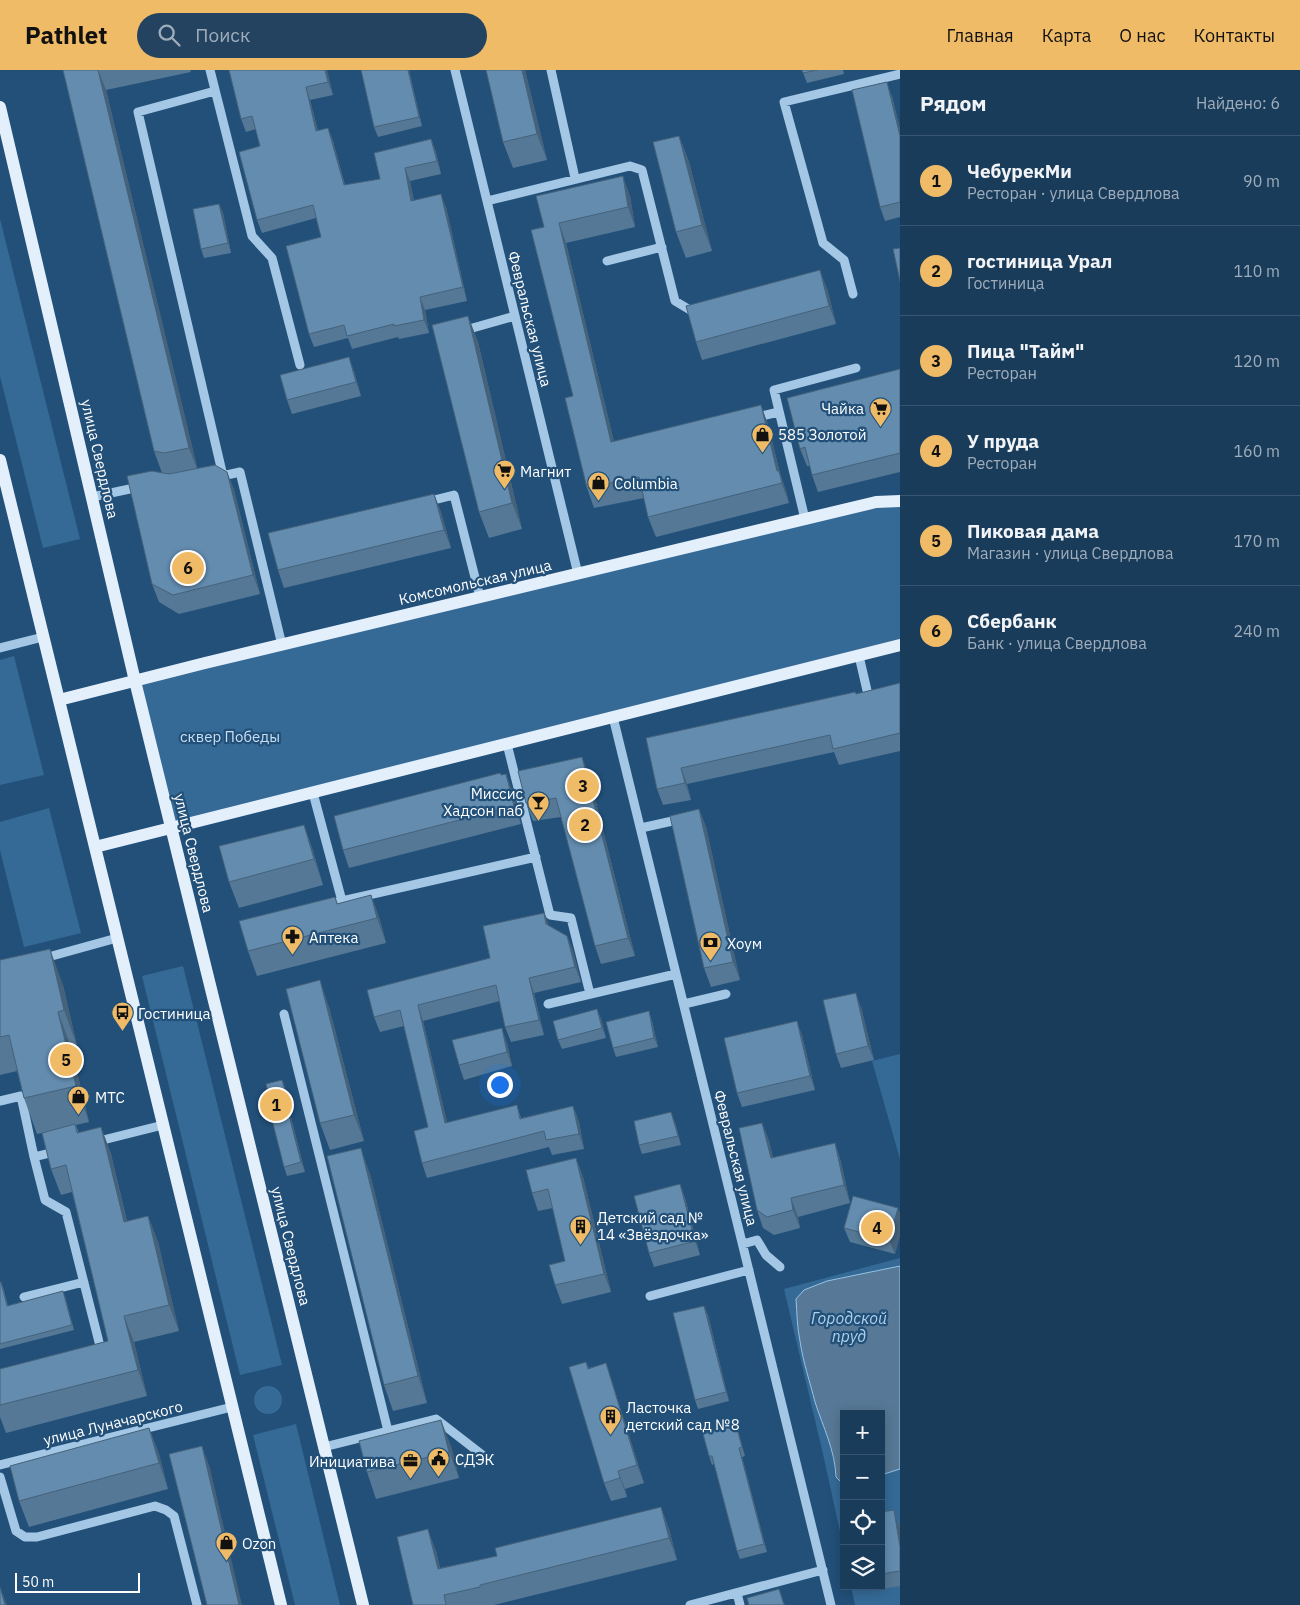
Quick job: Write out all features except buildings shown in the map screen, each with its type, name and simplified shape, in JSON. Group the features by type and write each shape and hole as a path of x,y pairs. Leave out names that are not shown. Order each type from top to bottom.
{"main road":[{"name":"улица Свердлова","path":"0,108 135,681 363,1605"},
{"path":"0,460 281,1605"},
{"name":"Комсомольская улица","path":"59,700 876,502 900,501"},
{"path":"95,848 900,646"}],"street":[{"path":"210,70 252,236 272,258 300,365"},
{"name":"Февральская улица","path":"455,70 578,574"},
{"path":"551,70 575,178"},
{"path":"853,294 844,260 823,243 784,102 900,74"},
{"path":"215,91 138,112 223,476"},
{"path":"487,201 630,166 642,170 675,301 694,313 704,310"},
{"path":"607,261 662,247"},
{"path":"448,334 515,316"},
{"path":"805,519 774,390 856,368"},
{"path":"742,421 779,412"},
{"path":"213,478 240,472 282,645"},
{"path":"92,497 150,485"},
{"path":"416,504 454,495 480,597"},
{"path":"0,648 43,637"},
{"path":"859,656 869,699"},
{"name":"Февральская улица","path":"613,717 831,1605"},
{"path":"507,744 550,915 571,918 590,994"},
{"path":"313,793 342,901"},
{"path":"641,828 677,820"},
{"path":"323,906 536,857"},
{"path":"36,960 117,938"},
{"path":"548,1004 676,974"},
{"path":"684,1004 726,994"},
{"path":"284,1014 388,1431"},
{"path":"0,1101 21,1096 45,1200 66,1212 84,1282 99,1356"},
{"path":"88,1144 163,1125"},
{"path":"34,1157 70,1148"},
{"path":"743,1244 757,1240 766,1255 780,1268"},
{"path":"650,1296 749,1270"},
{"path":"24,1298 84,1282"},
{"name":"улица Луначарского","path":"0,1466 232,1407"},
{"path":"324,1447 436,1419 485,1457"},
{"path":"0,1477 16,1531 25,1537 37,1537 155,1506 166,1510 174,1516 197,1605"},
{"path":"690,1605 822,1570"},
{"path":"737,1593 740,1605"}],"green space":[{"path":"0,219 80,539 43,548 0,376"},
{"name":"сквер Победы","path":"900,501 900,645 171,828 135,681"},
{"path":"14,656 44,775 0,785 0,660"},
{"path":"49,808 81,933 24,947 0,850 0,822"},
{"path":"183,966 282,1365 240,1375 142,976"},
{"path":"900,1054 900,1159 872,1061"},
{"path":"900,1258 900,1266 827,1281 796,1299 799,1336 807,1374 831,1449 836,1477 840,1481 840,1532 823,1454 784,1289"},
{"path":"268,1386 278,1390 282,1400 278,1410 268,1414 258,1410 254,1400 258,1390"},
{"path":"296,1424 340,1605 295,1605 253,1435"},
{"path":"900,1469 900,1605 855,1605 852,1590 885,1590 885,1474"}],"water":[{"name":"Городской пруд","path":"900,1266 900,1469 885,1474 885,1410 840,1410 840,1481 836,1477 831,1448 815,1402 801,1349 796,1299 804,1290 827,1281"}],"place":[{"name":"Чайка","path":"880,427"},
{"name":"585 Золотой","path":"762,453"},
{"name":"Магнит","path":"504,490"},
{"name":"Columbia","path":"598,502"},
{"name":"Сбербанк","path":"188,568"},
{"name":"Пица \"Тайм\"","path":"583,786"},
{"name":"Миссис Хадсон паб","path":"539,821"},
{"name":"гостиница Урал","path":"585,825"},
{"name":"Аптека","path":"293,956"},
{"name":"Хоум","path":"711,962"},
{"name":"Гостиница","path":"122,1032"},
{"name":"Пиковая дама","path":"66,1060"},
{"name":"ЧебурекМи","path":"276,1105"},
{"name":"МТС","path":"79,1116"},
{"name":"У пруда","path":"877,1228"},
{"name":"Детский сад № 14 «Звёздочка»","path":"581,1245"},
{"name":"Ласточка детский сад №8","path":"610,1435"},
{"name":"СДЭК","path":"439,1478"},
{"name":"Инициатива","path":"411,1480"},
{"name":"Ozon","path":"226,1562"}]}
